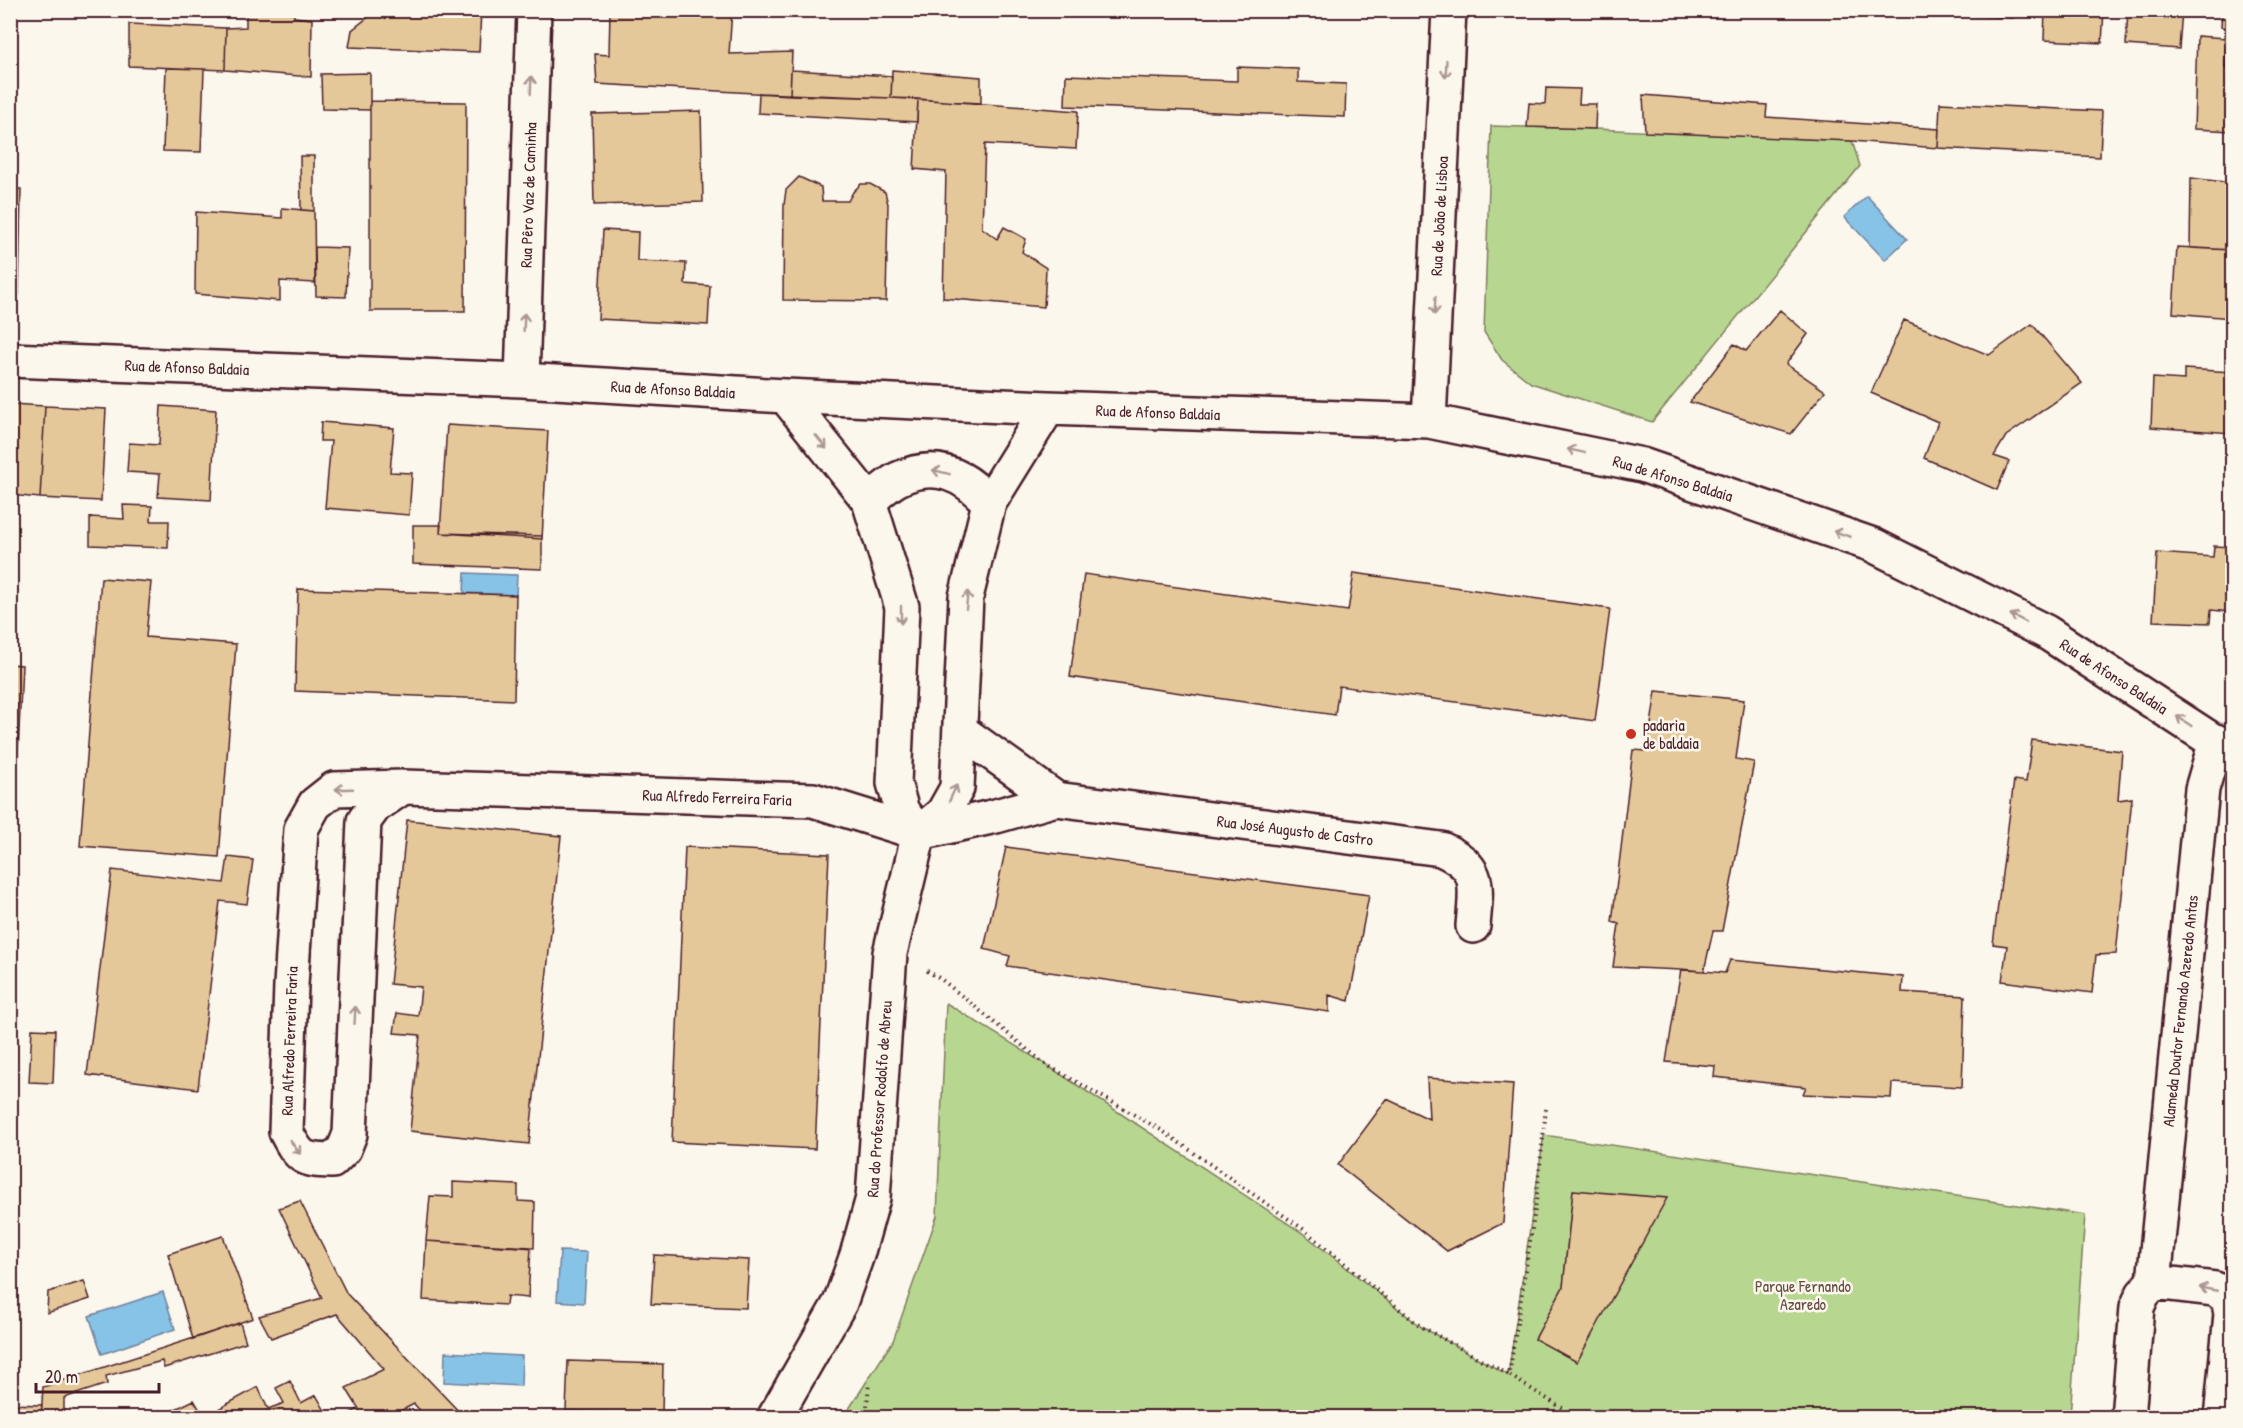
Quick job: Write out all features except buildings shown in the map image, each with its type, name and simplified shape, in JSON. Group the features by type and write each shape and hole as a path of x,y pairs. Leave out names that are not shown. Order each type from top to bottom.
{"street":[{"name":"Rua Pêro Vaz de Caminha","path":"522,380 534,10"},
{"name":"Rua de João de Lisboa","path":"1430,421 1449,10"},
{"name":"Rua de Afonso Baldaia","path":"10,360 522,380 785,396 1048,408 1430,421 1642,465 1873,545 2046,632 2224,747"},
{"path":"785,396 869,501 902,607 894,783 902,811 919,833 943,813 957,788 966,597 988,503 1048,408"},
{"path":"869,501 897,479 915,472 933,469 966,481 988,503"},
{"name":"Rua José Augusto de Castro","path":"961,731 1056,799"},
{"name":"Alameda Doutor Fernando Azeredo Antas","path":"2128,1418 2137,1307 2143,1294 2154,1282 2202,789 2224,747"},
{"name":"Rua Alfredo Ferreira Faria","path":"403,787 375,806 364,821 350,1134 344,1149 332,1161 307,1160 294,1149 286,1132 291,985 301,829 315,804 334,789 403,787 813,800 919,833"},
{"name":"Rua José Augusto de Castro","path":"919,833 996,816 1056,799 1441,849 1462,861 1473,876 1476,884 1473,926"},
{"name":"Rua do Professor Rodolfo de Abreu","path":"774,1418 840,1303 857,1255 873,1198 890,953 919,833"},
{"path":"2154,1282 2215,1289 2228,1299 2231,1314 2220,1418"}],"path":[{"path":"890,953 941,979 1045,1064 1161,1130 1303,1229 1420,1326 1509,1375 1578,1418"},
{"path":"1509,1375 1536,1203 1546,1109"},
{"path":"866,1418 869,1383"}],"green space":[{"path":"1491,126 1852,141 1860,166 1652,422 1531,383 1502,360 1484,332"},
{"name":"Parque Fernando Azaredo","path":"946,1003 1045,1064 1304,1234 1420,1326 1508,1375 1544,1135 2085,1215 2070,1417 843,1418 893,1341 937,1216","holes":["1573,1190 1577,1361 1535,1339 1563,1287"]}],"water":[{"path":"1867,196 1907,239 1885,260 1844,217"},
{"path":"465,573 517,575 516,595 464,593"},
{"path":"560,1251 587,1252 584,1303 557,1301"},
{"path":"163,1292 175,1329 102,1354 89,1316"},
{"path":"445,1352 522,1356 521,1386 444,1382"}],"place":[{"name":"padaria de baldaia","path":"1631,734"}]}
